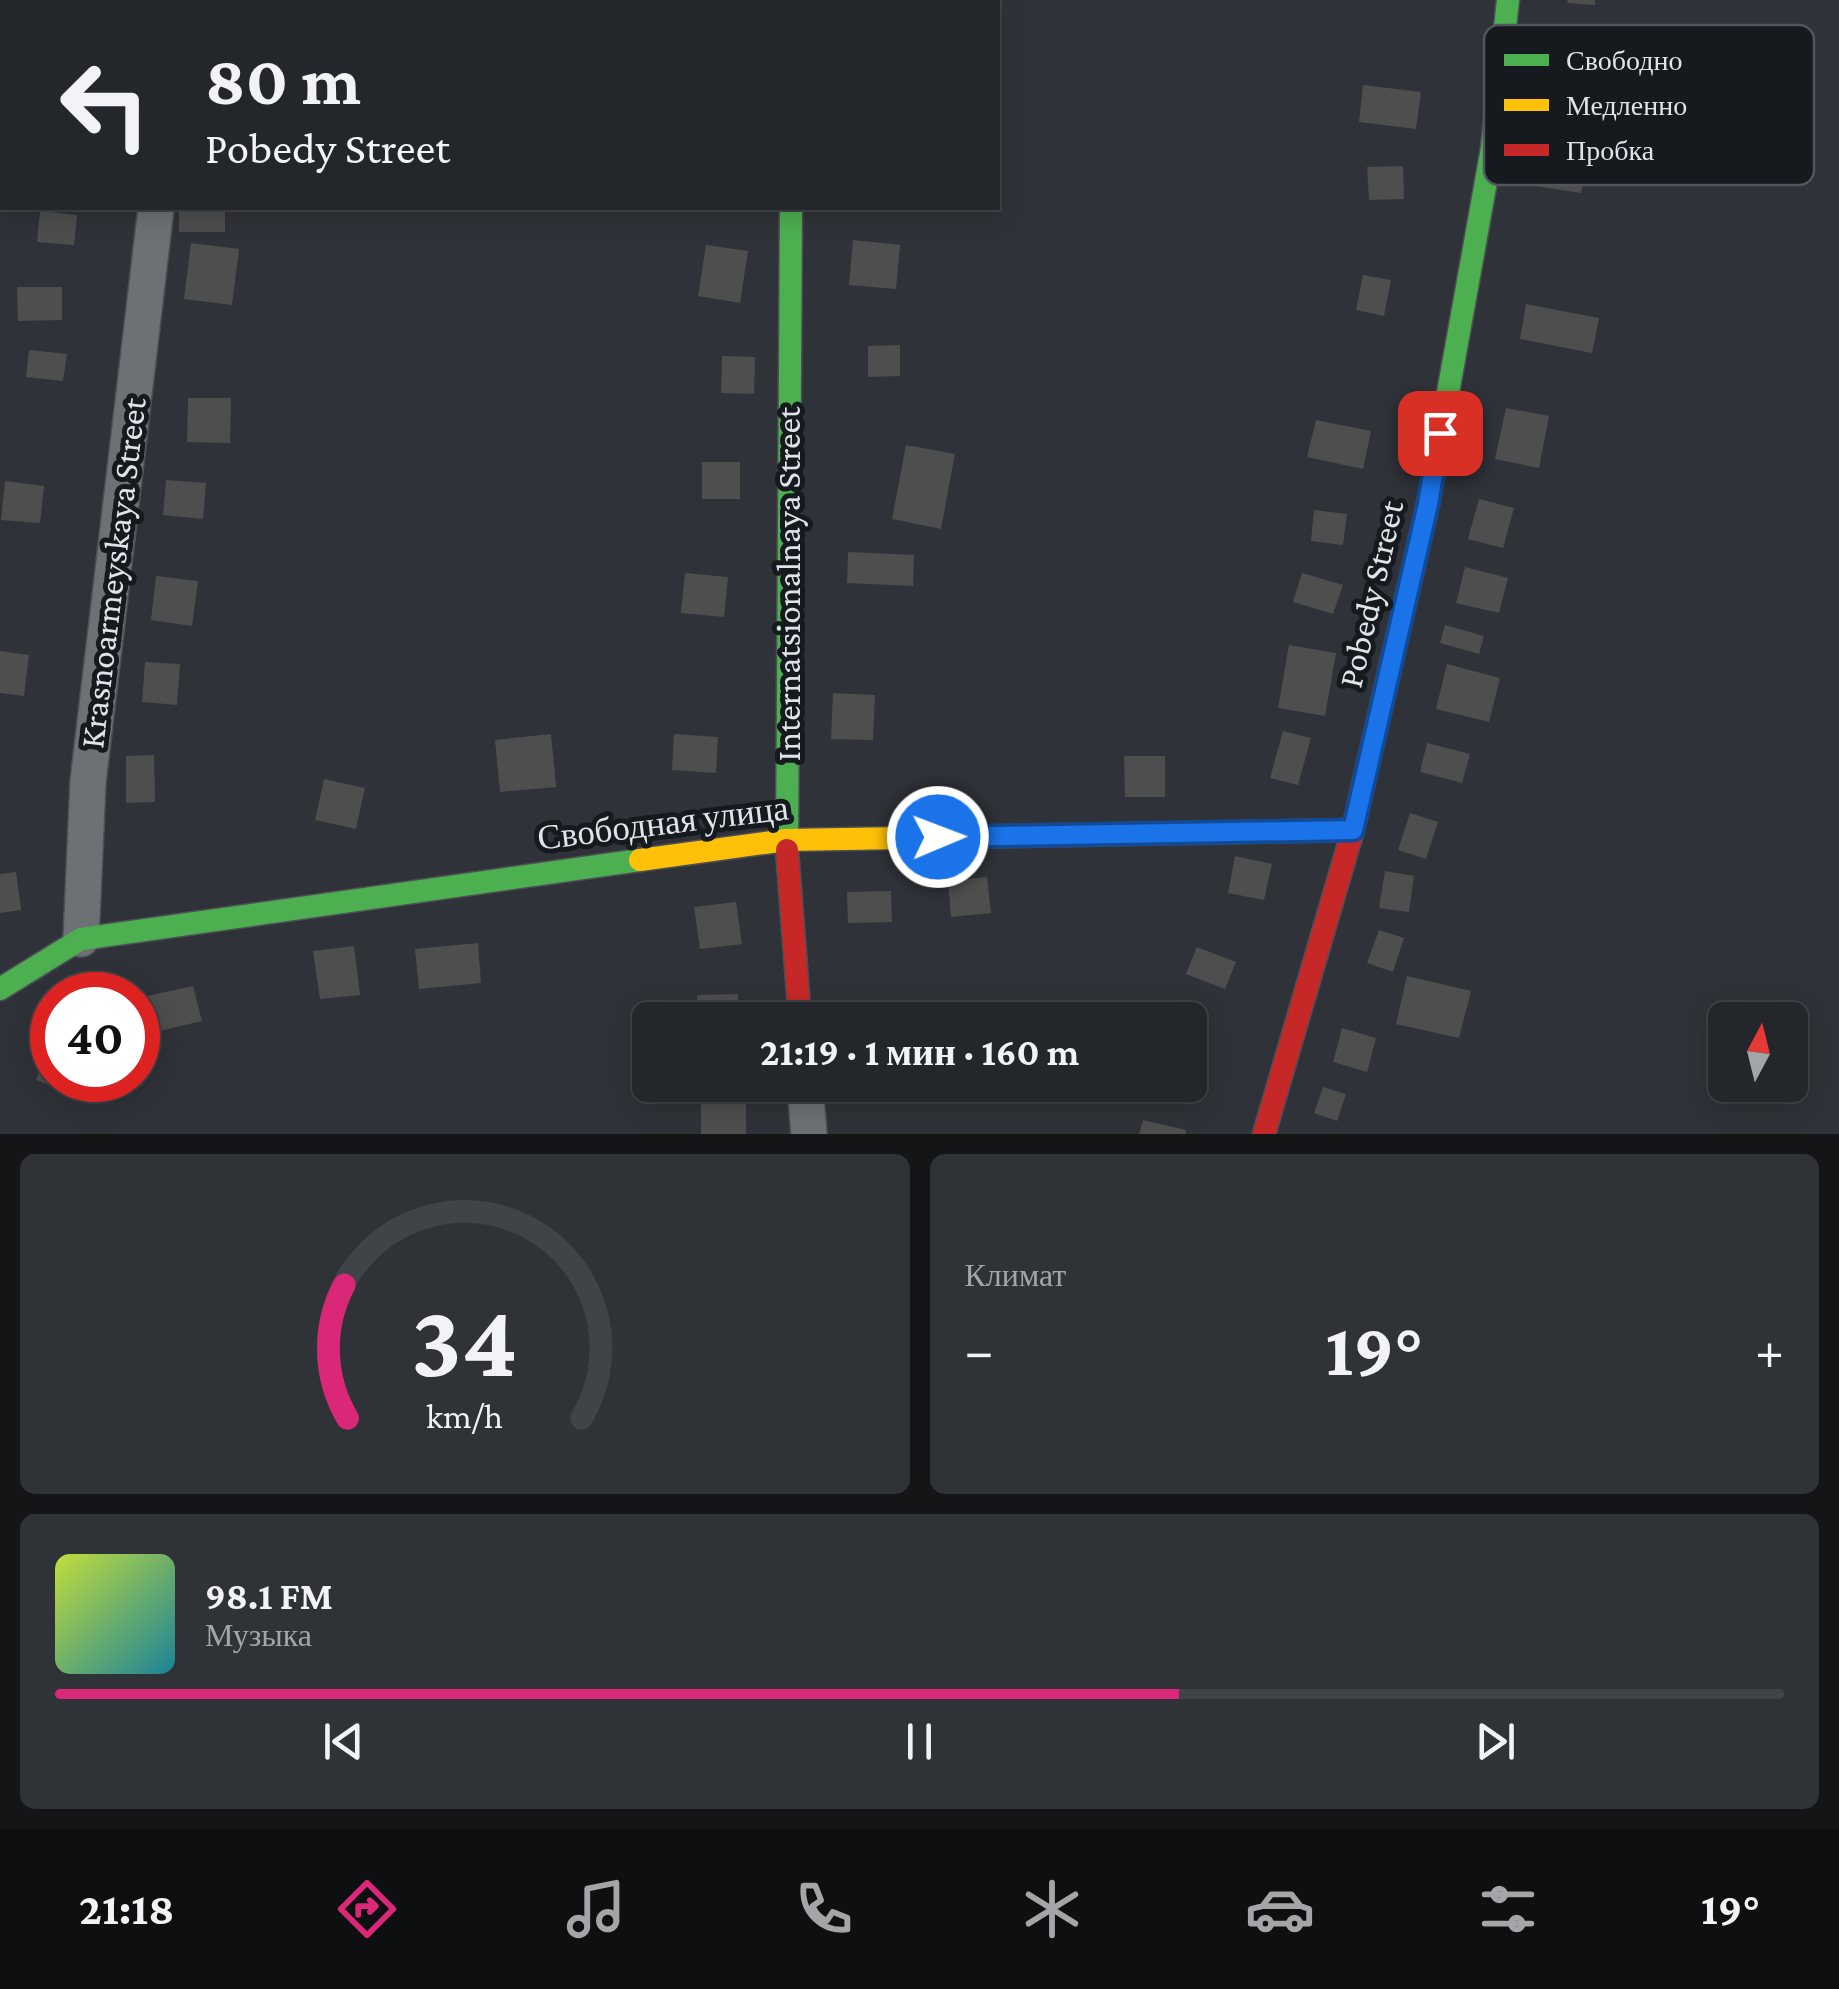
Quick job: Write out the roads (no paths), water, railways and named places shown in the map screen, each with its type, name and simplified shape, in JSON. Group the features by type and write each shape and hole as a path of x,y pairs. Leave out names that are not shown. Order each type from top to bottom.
{"street":[{"name":"Pobedy Street","path":"1505,25 1508,0"},
{"name":"Pobedy Street","path":"1264,1134 1353,830 1431,485 1485,185"},
{"name":"Krasnoarmeyskaya Street","path":"80,939 88,782 156,210"},
{"name":"Internatsionalnaya Street","path":"791,210 786,840 799,1002"},
{"name":"Свободная улица","path":"4,992 80,939 786,840 1353,830"},
{"path":"806,1102 809,1134"}]}
